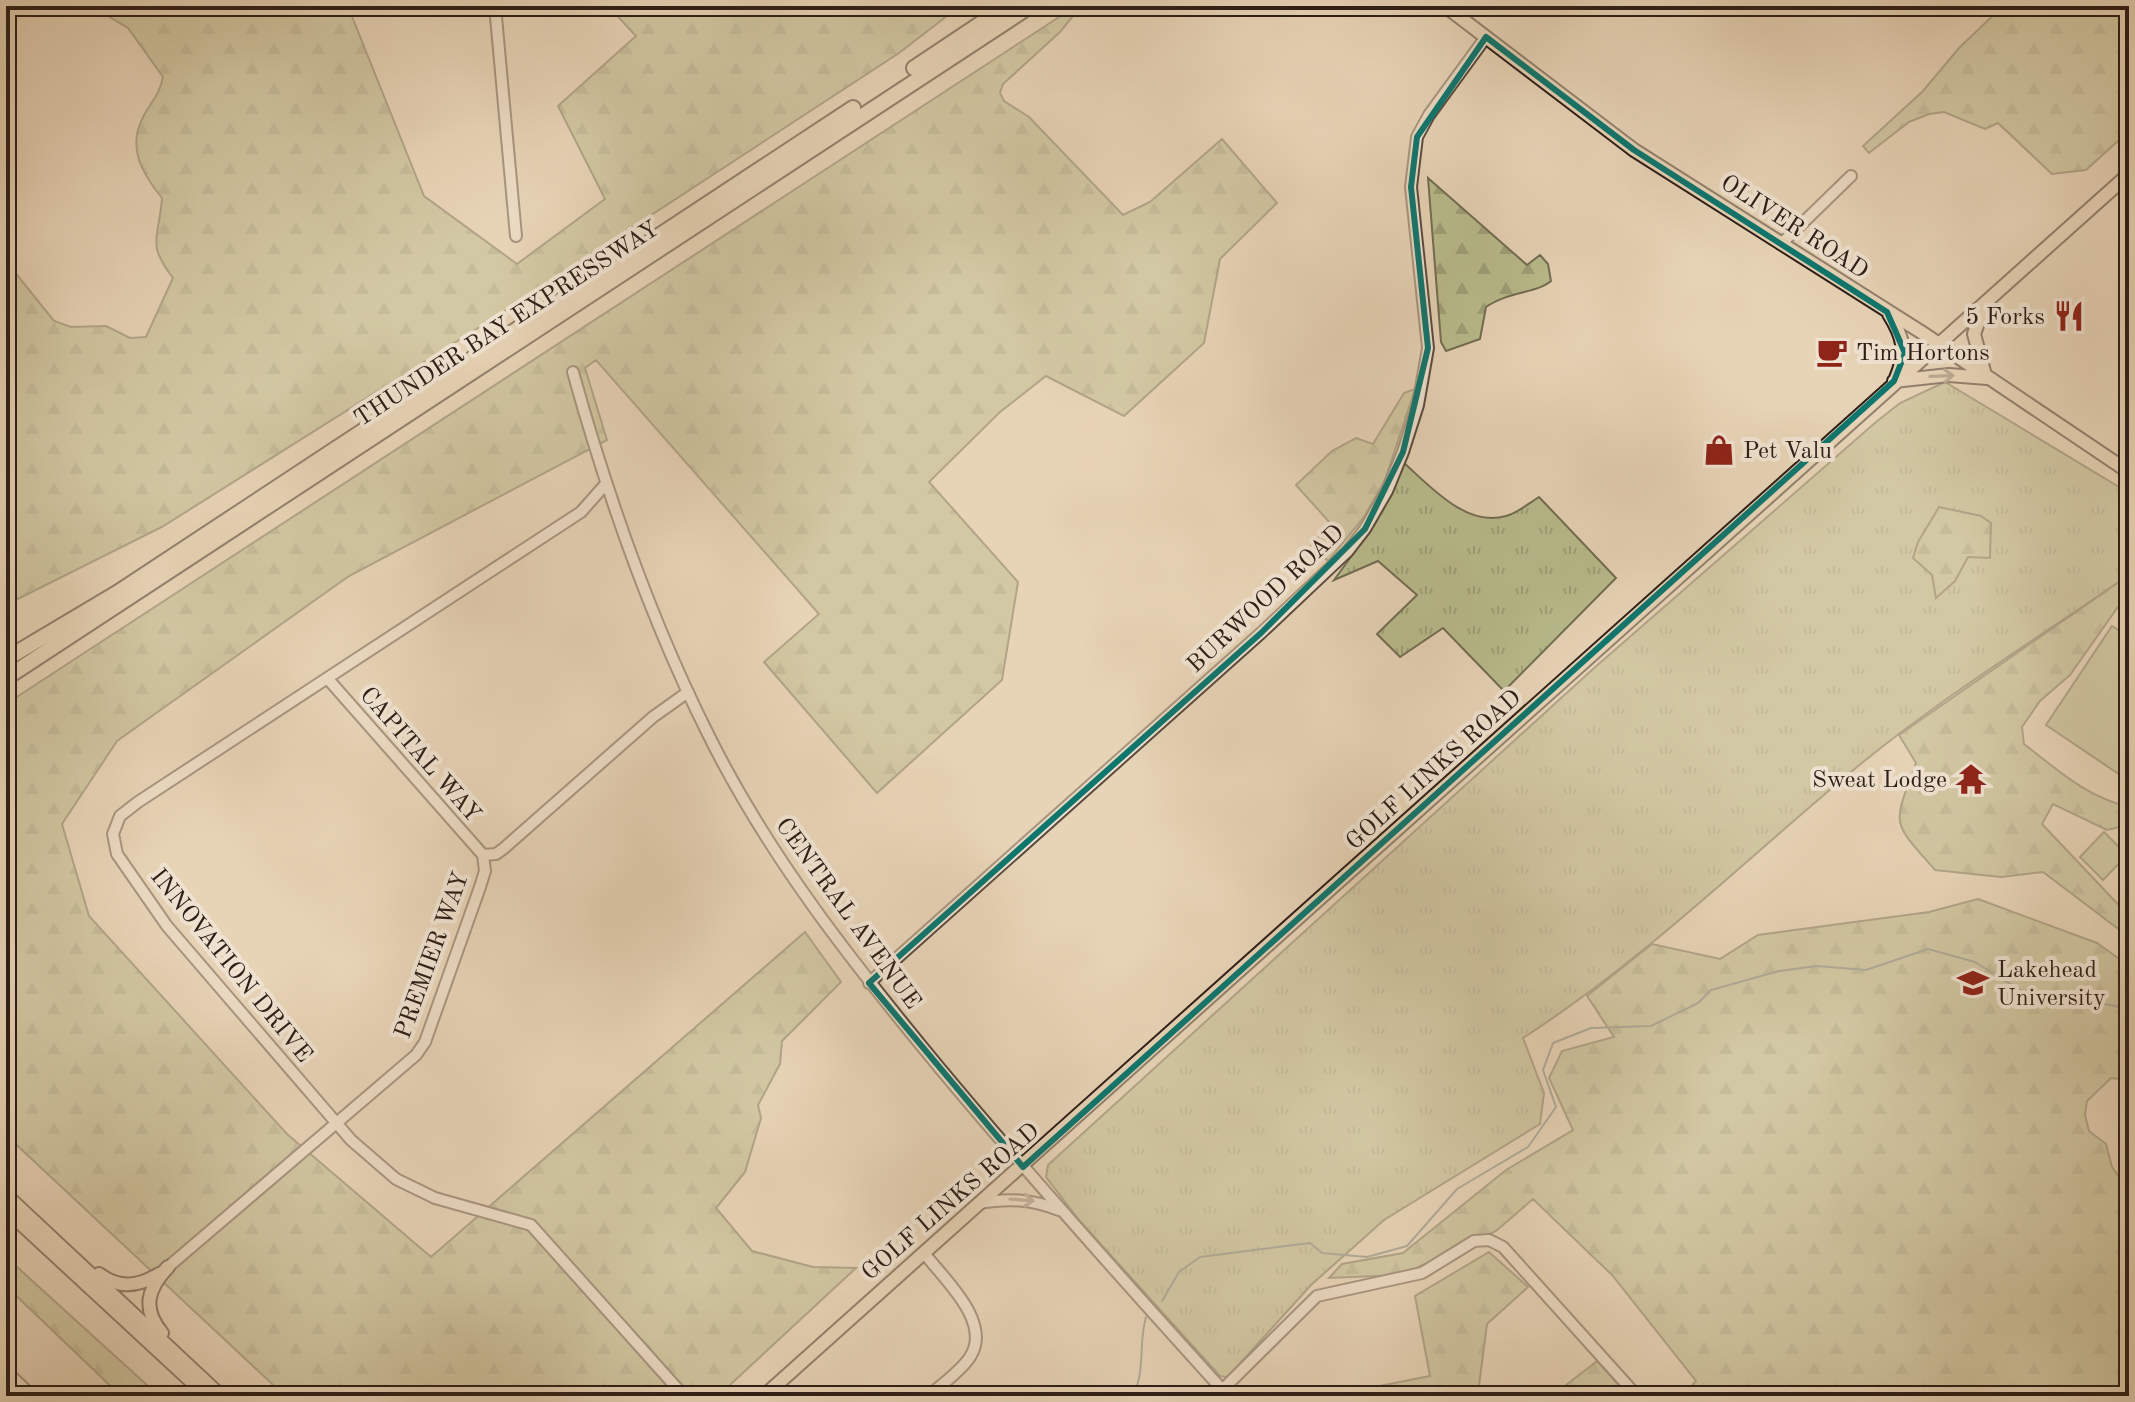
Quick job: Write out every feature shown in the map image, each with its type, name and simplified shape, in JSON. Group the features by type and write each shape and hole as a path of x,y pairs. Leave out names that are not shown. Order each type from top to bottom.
{"highway":[{"name":"THUNDER BAY EXPRESSWAY","path":"6,659 130,584 1007,6"},
{"name":"THUNDER BAY EXPRESSWAY","path":"6,678 1030,6"}],"main road":[{"name":"OLIVER ROAD","path":"1445,6 1634,150 1937,343 2129,472"},
{"name":"GOLF LINKS ROAD","path":"764,1396 1023,1167 1894,381 2129,174"},
{"path":"1887,312 1902,338 1905,353 1894,381 1949,375 1988,377 1974,334 1988,297"},
{"path":"6,1195 221,1396"},
{"path":"6,1210 207,1396"},
{"path":"55,1241 116,1284 140,1283 168,1267"},
{"path":"168,1267 149,1292 150,1317 200,1377"}],"street":[{"path":"495,6 516,236"},
{"name":"BURWOOD ROAD","path":"869,983 1261,633 1348,551 1365,529 1387,491 1403,452 1421,392 1428,348 1411,187 1417,137 1486,37"},
{"path":"1781,244 1851,176"},
{"name":"CENTRAL AVENUE","path":"573,372 604,486 653,614 710,739 761,827 813,907 869,983 1023,1167 1222,1394"},
{"name":"INNOVATION DRIVE","path":"604,486 581,512 138,802 120,816 113,834 117,854 167,926 338,1124 396,1179 435,1198 531,1225 684,1396"},
{"name":"CAPITAL WAY","path":"328,679 483,855"},
{"name":"PREMIER WAY","path":"168,1267 416,1055 425,1042 480,887 485,871 483,855 496,854 503,849 653,717 688,692"},
{"path":"979,1203 1004,1199 1035,1201 1063,1212"},
{"path":"1222,1394 1317,1296 1422,1273 1474,1241 1489,1240 1503,1247 1637,1396"},
{"path":"924,1253 971,1315 976,1335 969,1359 929,1396"},
{"path":"6,1371 32,1396"}],"highlighted area":[{"path":"1486,37 1634,150 1887,312 1905,353 1894,381 1023,1167 869,983 1261,633 1365,529 1403,452 1428,348 1411,187 1417,137"}],"green space":[{"path":"91,6 358,6 351,14 424,196 517,264 605,199 558,106 636,36 608,6 888,6 892,11 898,6 960,6 899,53 497,316 162,527 6,605 6,254 9,265 54,321 71,327 106,326 130,338 146,337 173,278 157,248 162,198 143,170 136,139 138,128 163,77 128,28"},
{"path":"1076,6 1081,6 1060,32 1003,84 1000,93 1004,101 1029,117 1123,215 1150,202 1222,139 1277,203 1220,259 1204,343 1124,416 1046,376 1000,412 929,482 1018,582 1002,680 877,793 764,662 819,614 596,360 585,368 607,440 349,576 117,741 62,824 89,916 287,1134 431,1257 805,932 841,982 782,1041 780,1064 758,1105 761,1118 745,1172 716,1208 752,1251 813,1267 856,1268 718,1396 285,1396 6,1135 6,704"},
{"path":"2003,6 2129,6 2129,131 2086,170 2052,174 1998,123 1985,129 1944,112 1909,122 1869,153 1863,146 1923,91 1959,48"},
{"path":"1428,178 1527,265 1540,255 1548,264 1551,281 1486,307 1480,339 1446,351 1441,342"},
{"path":"1945,382 2129,493 2129,575 1889,741 1653,942 1568,1008 1523,1038 1544,1093 1540,1124 1384,1220 1311,1285 1227,1377 1220,1376 1079,1220 1046,1177 1048,1165 1593,669 1876,422 1900,403"},
{"path":"1415,389 1385,480 1364,517 1328,561 1311,545 1331,524 1296,485 1332,451 1356,438 1373,444 1404,393"},
{"path":"1404,463 1450,503 1477,516 1506,516 1539,497 1616,578 1504,691 1443,628 1400,657 1377,634 1417,595 1378,561 1334,580 1375,524"},
{"path":"1939,507 1981,516 1991,523 1990,558 1968,557 1955,581 1936,598 1932,575 1913,558 1918,542"},
{"path":"2129,575 2129,598 2120,604 2070,675 2040,701 2022,727 2024,744 2061,773 2099,797 2129,807 2129,825 2107,830 2053,804 2042,824 2129,916 2129,937 2043,872 2001,877 1935,870 1910,841 1900,821 1903,800 1916,763 1899,735"},
{"path":"2112,626 2129,637 2129,781 2046,725"},
{"path":"2104,832 2127,855 2103,880 2080,857"},
{"path":"1978,899 2097,943 2129,966 2129,1080 2111,1078 2087,1101 2085,1115 2089,1131 2106,1144 2112,1167 2129,1191 2129,1396 1683,1396 1696,1381 1612,1275 1533,1199 1496,1231 1401,1275 1329,1278 1342,1264 1403,1253 1506,1170 1573,1130 1549,1078 1562,1051 1614,1037 1587,996 1652,944 1720,959 1758,935 1929,912"},
{"path":"1489,1252 1528,1287 1487,1324 1478,1393 1481,1396 1329,1396 1430,1376 1415,1296"},
{"path":"6,1257 159,1396 121,1396 6,1286"},
{"path":"1597,1361 1629,1396 1552,1396"}],"waterway":[{"path":"1162,1301 1179,1272 1200,1257 1310,1243 1322,1253 1367,1257 1407,1246 1457,1189 1528,1147 1556,1107 1543,1070 1553,1043 1591,1028 1651,1026 1698,1003 1711,990 1779,971 1817,966 1866,970 1928,949 1975,962 2020,990 2116,1006 2129,1012"},
{"path":"1133,1396 1139,1376 1146,1317"}],"place":[{"name":"5 Forks","path":"2069,316"},
{"name":"Tim Hortons","path":"1832,352"},
{"name":"Pet Valu","path":"1719,450"},
{"name":"Sweat Lodge","path":"1971,779"},
{"name":"Lakehead University","path":"1973,983"}]}
